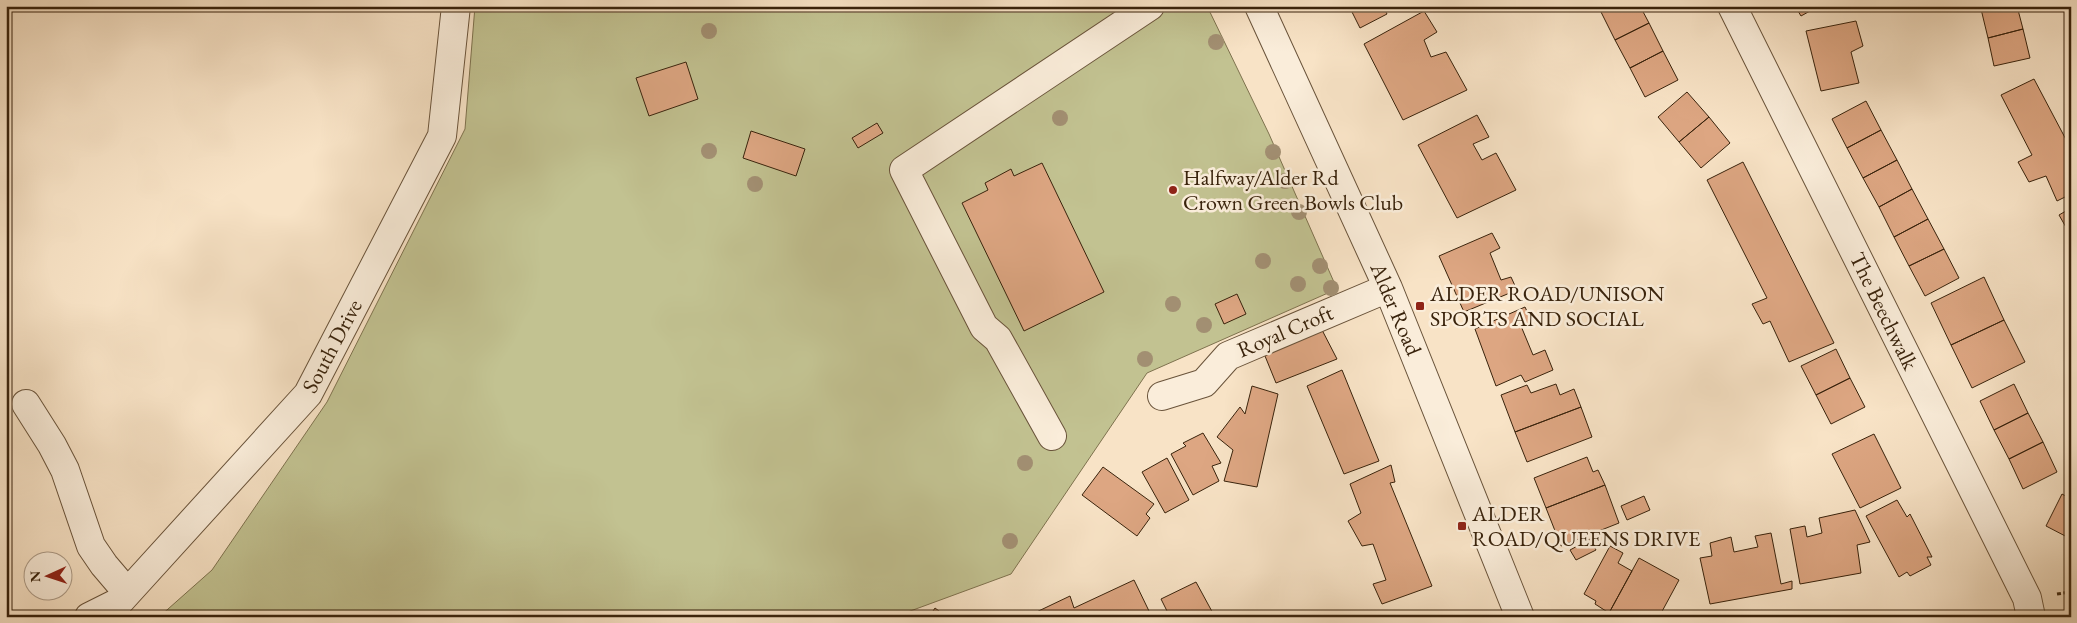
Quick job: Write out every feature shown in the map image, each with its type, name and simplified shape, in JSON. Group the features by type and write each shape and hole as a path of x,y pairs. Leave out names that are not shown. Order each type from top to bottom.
{"street":[{"name":"South Drive","path":"90,617 118,602 308,394 442,136 456,6"},
{"path":"1052,436 998,339 984,327 904,170 1150,6"},
{"name":"Alder Road","path":"1259,6 1388,288 1520,617"},
{"name":"The Beechwalk","path":"1732,6 2027,598 2030,617"},
{"name":"Royal Croft","path":"1162,396 1204,383 1228,356 1388,288"},
{"path":"26,404 52,445 65,470 91,546 127,592"}],"green space":[{"path":"475,6 1207,6 1269,134 1337,289 1147,373 1011,574 894,617 159,617 212,570 327,402 465,129"}],"building":[{"path":"1349,6 1383,6 1387,14 1360,28"},
{"path":"1598,6 1612,6 1601,12"},
{"path":"1612,6 1640,6 1649,23 1615,40 1601,12"},
{"path":"1795,6 1819,6 1801,16"},
{"path":"1993,6 2017,6 2023,29 1988,38 1981,9"},
{"path":"1424,11 1437,32 1424,40 1431,57 1446,52 1467,90 1403,120 1364,44"},
{"path":"1856,21 1863,46 1851,52 1859,83 1821,91 1806,31"},
{"path":"1649,23 1663,51 1630,68 1615,40"},
{"path":"2023,29 2030,58 1994,66 1988,38"},
{"path":"1663,51 1678,80 1645,97 1630,68"},
{"path":"686,62 698,99 649,116 636,78"},
{"path":"2034,79 2071,149 2071,194 2057,201 2046,176 2029,182 2018,162 2032,155 2001,95"},
{"path":"1687,92 1709,117 1679,142 1658,117"},
{"path":"1866,101 1881,130 1847,148 1832,119"},
{"path":"1477,115 1489,137 1473,144 1482,160 1496,153 1516,190 1457,218 1418,145"},
{"path":"1709,117 1730,143 1701,168 1679,142"},
{"path":"877,123 883,133 858,148 852,138"},
{"path":"1881,130 1897,160 1863,178 1847,148"},
{"path":"751,131 805,149 796,176 743,158"},
{"path":"1897,160 1912,189 1879,207 1863,178"},
{"path":"1743,162 1834,343 1789,362 1770,321 1763,324 1752,304 1767,298 1707,180"},
{"path":"1042,163 1104,292 1024,331 962,203 988,190 985,183 1011,169 1014,176"},
{"path":"1912,189 1928,219 1894,237 1879,207"},
{"path":"2071,208 2071,236 2059,215"},
{"path":"1928,219 1944,249 1909,266 1894,237"},
{"path":"1492,233 1500,248 1490,253 1501,280 1511,277 1517,290 1464,312 1439,256"},
{"path":"1944,249 1959,278 1925,296 1909,266"},
{"path":"1984,277 2004,320 1951,345 1931,303"},
{"path":"1237,294 1246,314 1224,324 1215,304"},
{"path":"1525,307 1532,322 1521,326 1533,355 1545,350 1553,370 1525,382 1521,375 1496,386 1475,329"},
{"path":"2004,320 2025,362 1972,388 1951,345"},
{"path":"1321,328 1337,359 1276,383 1265,356 1267,350"},
{"path":"1836,349 1850,378 1816,395 1801,366"},
{"path":"1342,370 1379,461 1344,474 1307,386"},
{"path":"1850,378 1865,407 1831,424 1816,395"},
{"path":"1556,384 1560,395 1574,389 1581,407 1515,432 1501,395 1527,385 1531,393"},
{"path":"2014,384 2028,413 1994,430 1980,401"},
{"path":"1252,386 1278,394 1257,487 1224,481 1233,450 1217,437 1240,407 1245,414"},
{"path":"1581,407 1592,437 1527,462 1515,432"},
{"path":"2028,413 2043,442 2009,459 1994,430"},
{"path":"1203,433 1221,463 1212,466 1219,481 1193,495 1171,454 1186,446 1183,443"},
{"path":"1874,434 1901,488 1860,508 1832,454"},
{"path":"2043,442 2057,472 2023,489 2009,459"},
{"path":"1587,457 1593,472 1598,470 1605,485 1546,508 1534,478"},
{"path":"1167,458 1189,500 1165,513 1142,472"},
{"path":"1391,465 1395,482 1390,483 1432,586 1382,604 1373,584 1386,580 1373,544 1362,546 1348,521 1361,513 1350,484"},
{"path":"1103,467 1154,504 1146,514 1150,518 1137,536 1082,495"},
{"path":"1605,485 1619,523 1561,546 1546,508"},
{"path":"2062,494 2071,499 2071,539 2046,526"},
{"path":"1644,496 1650,510 1627,520 1621,506"},
{"path":"1897,500 1907,517 1910,514 1932,557 1927,557 1931,565 1910,576 1907,572 1899,577 1866,516"},
{"path":"1855,510 1870,542 1857,545 1861,573 1800,584 1790,529 1805,526 1807,537 1822,533 1819,518"},
{"path":"1771,533 1781,584 1792,581 1792,589 1710,604 1700,558 1712,556 1710,543 1731,537 1734,552 1758,547 1755,536"},
{"path":"1590,539 1596,550 1576,560 1570,550"},
{"path":"1610,546 1623,553 1618,563 1632,571 1609,613 1595,604 1596,601 1584,594"},
{"path":"1639,558 1679,580 1659,617 1617,617 1609,613"},
{"path":"1134,580 1149,611 1140,617 1026,617 1070,596 1074,608"},
{"path":"1196,582 1215,617 1170,617 1161,599"},
{"path":"935,608 947,617 929,617"}],"place":[{"name":"Halfway/Alder Rd Crown Green Bowls Club","path":"1173,190"},
{"name":"ALDER ROAD/UNISON SPORTS AND SOCIAL","path":"1420,306"},
{"name":"ALDER ROAD/QUEENS DRIVE","path":"1462,526"}]}
